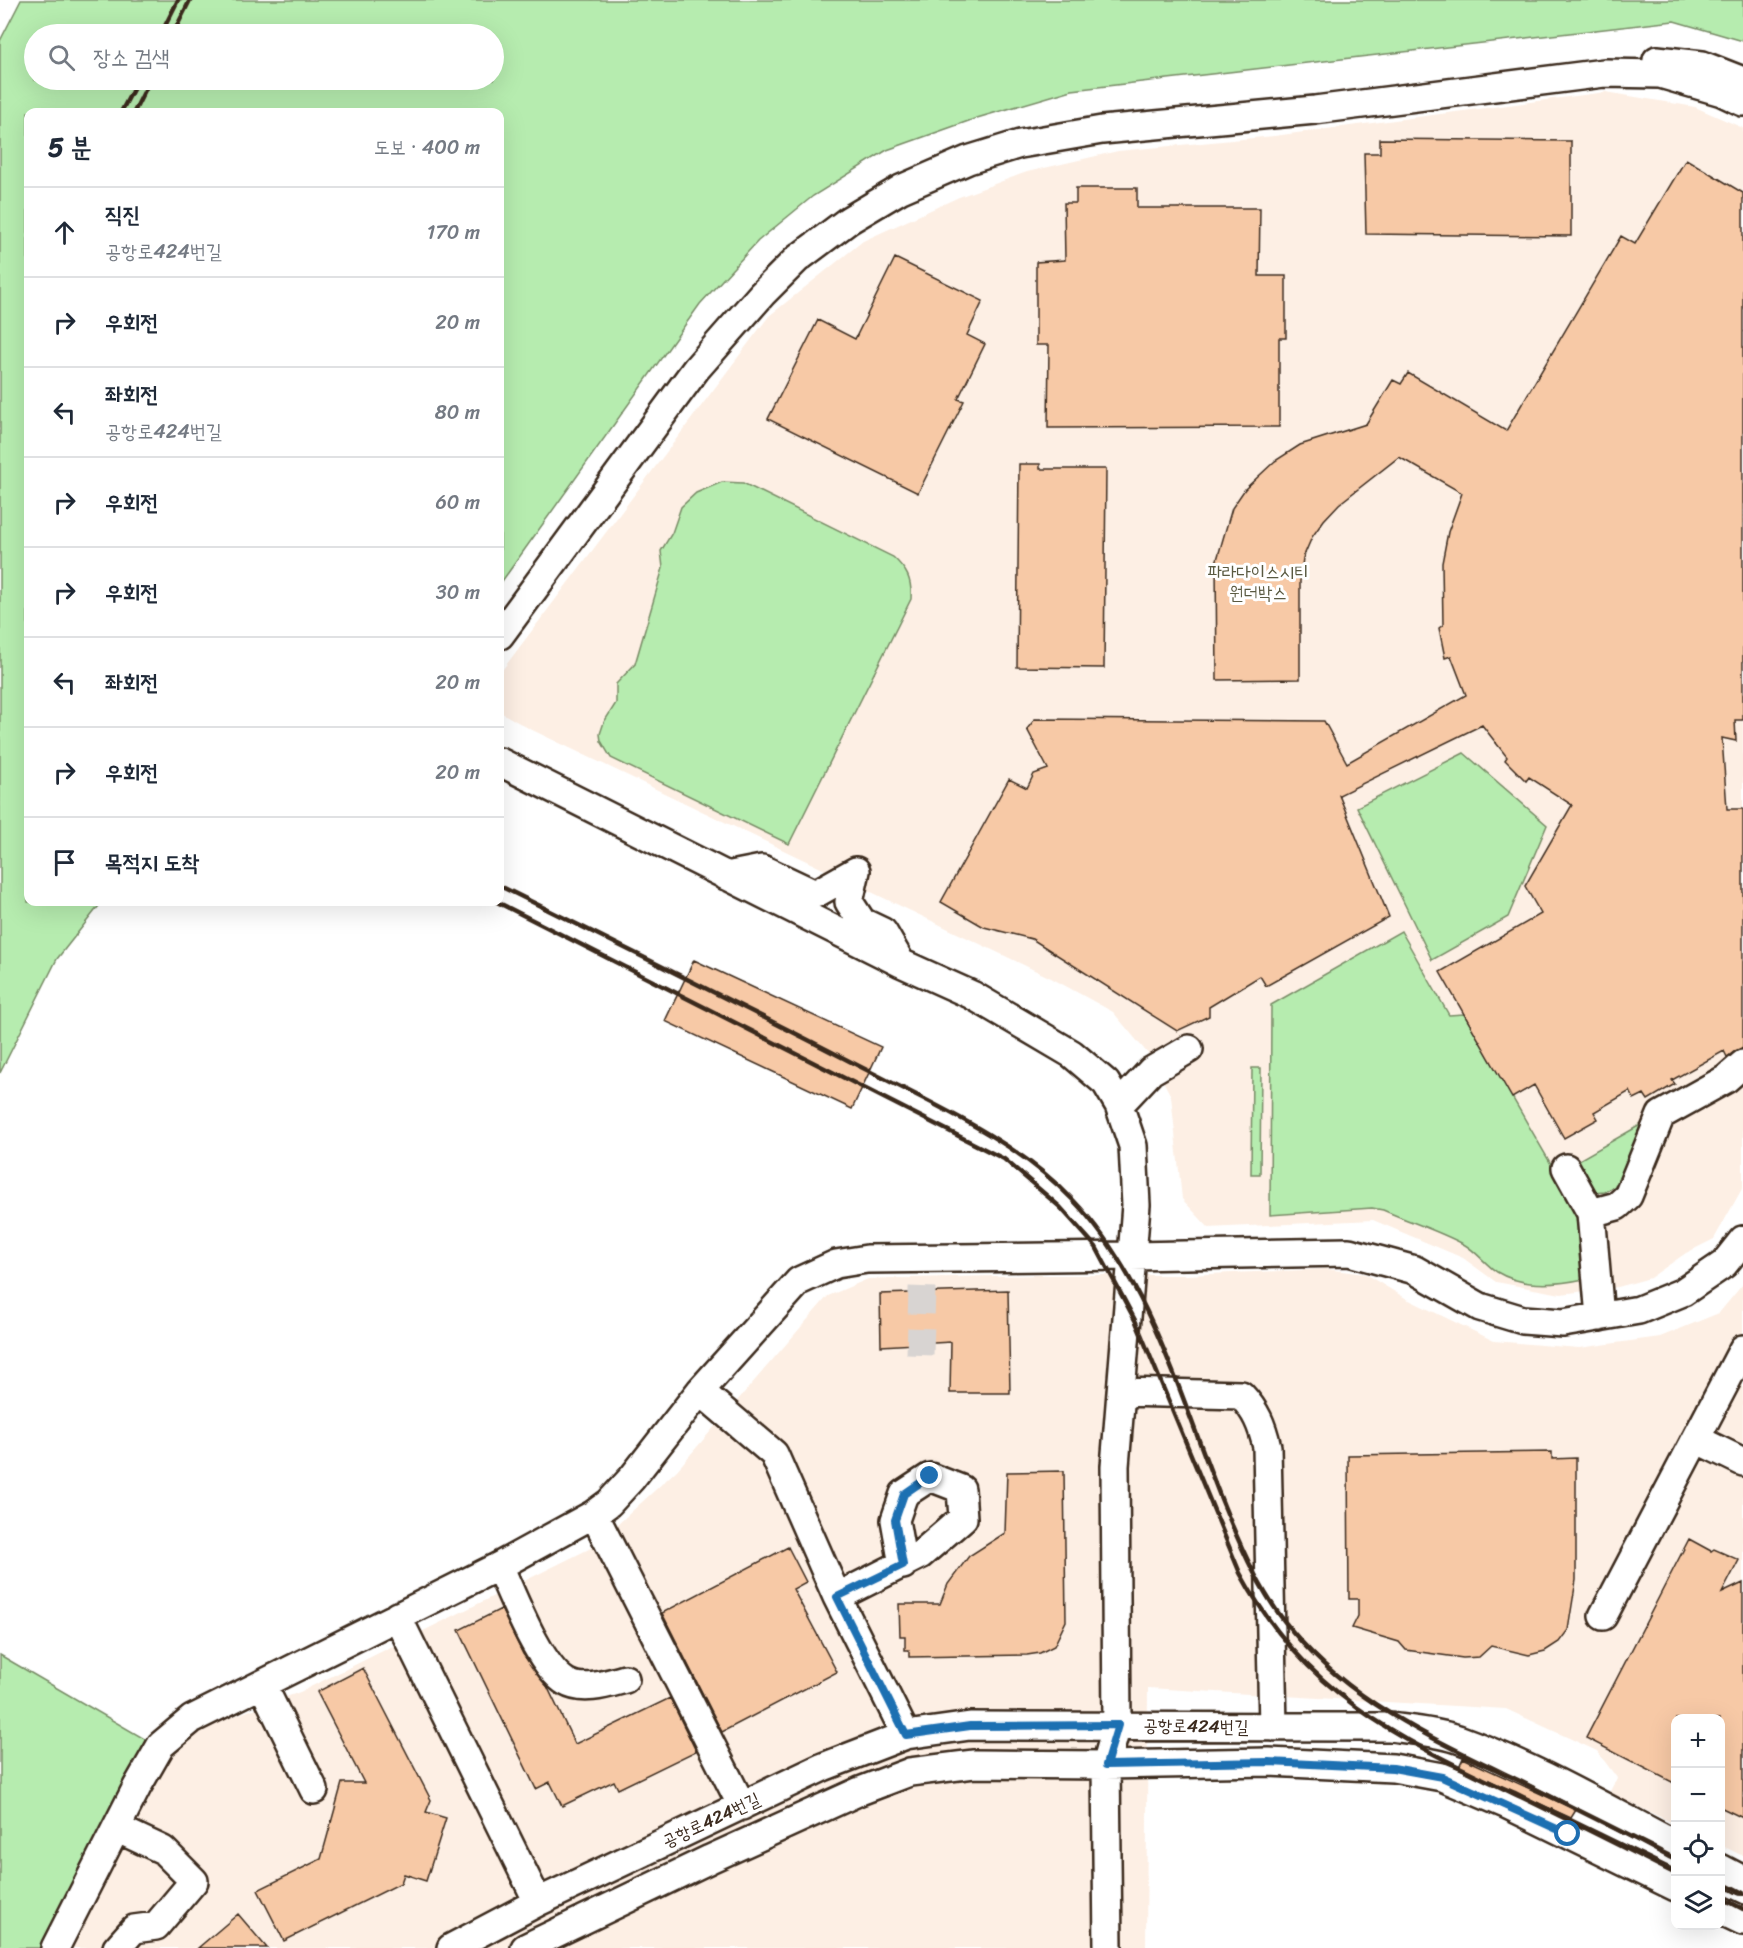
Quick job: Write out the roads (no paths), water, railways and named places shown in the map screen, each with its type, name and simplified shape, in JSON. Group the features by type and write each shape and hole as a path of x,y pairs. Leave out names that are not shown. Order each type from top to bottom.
{"street":[{"path":"504,607 594,474 717,315 769,261 828,214 905,168 967,142 1056,120 1605,59 1651,59 1701,65 1743,81"},
{"path":"504,630 696,369 762,294 797,259 849,220 901,189 968,160 1020,144 1102,130 1316,110 1604,73 1660,74 1722,92 1743,102"},
{"path":"504,764 901,963 972,995 1072,1054 1106,1083 1119,1105 1133,1146 1136,1204 1123,1392 1114,1466 1118,1725 1106,1765 1108,1948"},
{"path":"726,876 762,869 814,894 856,871 849,902 862,922 883,932 901,963"},
{"path":"1119,1105 1151,1071 1189,1049"},
{"path":"1591,1213 1617,1206 1628,1196 1661,1115 1726,1079 1743,1064"},
{"path":"1566,1168 1591,1213 1600,1317"},
{"path":"65,1945 116,1828 161,1745 192,1719 499,1566 594,1514 609,1503 632,1478 700,1391 799,1281 836,1264 867,1259 1132,1257 1349,1252 1415,1270 1480,1307 1523,1320 1563,1323 1639,1310 1683,1292 1724,1264 1743,1240"},
{"path":"1603,1616 1743,1349"},
{"path":"700,1391 774,1455 837,1597 906,1735"},
{"path":"1123,1392 1241,1395 1253,1407 1262,1424 1267,1447 1272,1727"},
{"path":"1696,1438 1743,1462"},
{"path":"594,1514 742,1806"},
{"path":"837,1597 903,1565"},
{"path":"499,1566 546,1662 567,1683 598,1687 625,1679"},
{"path":"397,1616 538,1902"},
{"path":"262,1684 315,1790"},
{"name":"공항로424번길","path":"451,1948 538,1902 823,1767 906,1735 970,1726 1390,1726 1457,1739 1526,1769 1671,1842"},
{"name":"공항로424번길","path":"525,1948 721,1854 860,1791 910,1772 974,1764 1106,1765 1269,1762 1393,1768 1442,1777 1502,1802 1671,1885"},
{"path":"116,1828 163,1851 194,1881 156,1926 134,1929 117,1948"},
{"path":"1725,1871 1743,1880"},
{"path":"1725,1912 1743,1921"}],"tunnel":[{"path":"920,1355 923,1258"}],"railway":[{"path":"166,24 178,0"},
{"path":"178,24 190,0"},
{"path":"123,108 133,90"},
{"path":"136,108 145,90"},
{"path":"504,888 943,1108 999,1140 1050,1178 1073,1200 1100,1232 1144,1305 1179,1386 1238,1539 1262,1588 1293,1632 1342,1680 1397,1718 1671,1856"},
{"path":"504,906 1004,1159 1060,1207 1096,1247 1136,1322 1240,1573 1266,1616 1295,1652 1326,1683 1360,1710 1397,1733 1435,1755 1671,1872"},
{"path":"1725,1884 1743,1893"},
{"path":"1725,1900 1743,1909"}],"park label":[{"name":"파라다이스시티 원더박스","path":"1258,582"}]}
